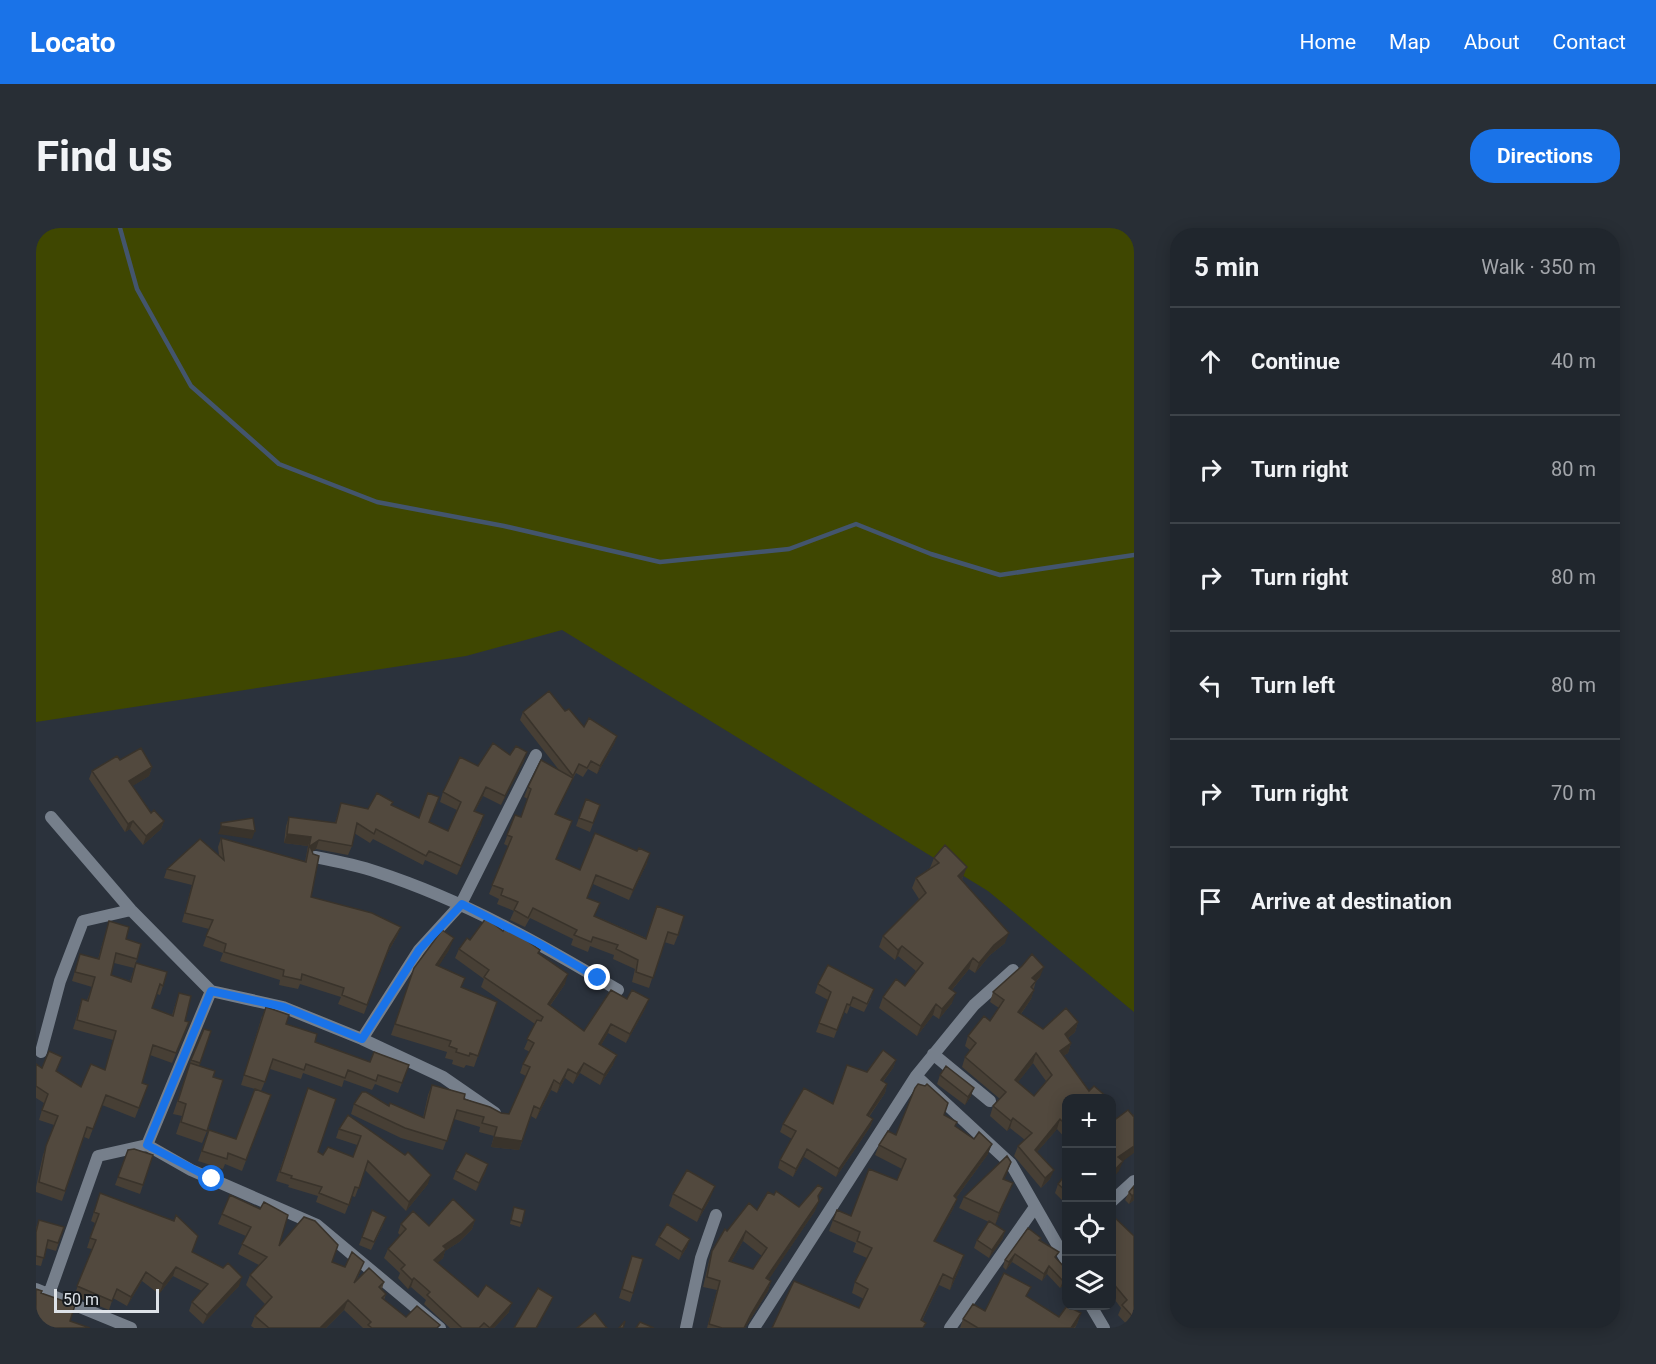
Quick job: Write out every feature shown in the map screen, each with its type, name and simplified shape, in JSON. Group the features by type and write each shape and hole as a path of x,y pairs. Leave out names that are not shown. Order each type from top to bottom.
{"street":[{"path":"362,1039 414,957 462,904 536,755"},
{"path":"51,817 131,910 211,991 284,1007 362,1039 443,1077 499,1115"},
{"path":"315,857 375,871 462,904 538,943 618,990"},
{"path":"41,1052 60,981 83,921 131,910"},
{"path":"754,1328 916,1076 974,1005 1013,970"},
{"path":"147,1145 211,991"},
{"path":"933,1054 990,1101"},
{"path":"916,1076 1011,1164 1035,1207 1062,1244"},
{"path":"49,1294 98,1156 147,1145 191,1170 317,1225 440,1328"},
{"path":"1116,1197 1134,1181"},
{"path":"950,1328 1035,1207"},
{"path":"686,1328 701,1258 716,1215"},
{"path":"36,1289 131,1328"},
{"path":"1094,1310 1104,1328"}],"green space":[{"path":"36,228 1134,228 1134,1012 988,891 562,630 466,656 36,722"}],"building":[{"path":"549,691 565,711 569,709 584,727 589,718 617,736 600,766 591,761 587,768 579,764 573,776 523,712"},
{"path":"493,743 510,755 516,746 527,752 505,796 486,787 474,811 484,815 461,866 429,851 426,856 376,829 374,834 357,823 352,846 319,840 310,846 313,854 319,856 311,897 372,913 401,927 390,945 367,1005 342,995 344,988 302,974 301,980 283,976 284,970 224,952 226,944 206,936 213,920 185,913 195,876 167,869 200,839 224,860 221,838 306,862 311,837 287,834 289,817 336,823 341,803 368,809 377,793 393,802 391,805 419,818 428,793 439,797 429,822 448,831 461,802 443,792 460,757 478,766"},
{"path":"141,748 152,767 129,781 151,813 154,810 164,821 146,836 133,821 128,824 92,771 117,756 120,760"},
{"path":"541,760 573,778 555,814 572,821 556,859 580,870 595,833 637,851 639,848 650,853 633,890 596,875 587,898 600,903 594,916 646,939 657,906 684,916 678,935 668,932 653,978 636,972 638,960 616,949 618,945 593,937 591,942 574,935 577,930 533,908 528,918 514,910 518,902 501,895 503,889 492,885 512,837 507,835 515,815 521,817 531,789 528,787"},
{"path":"586,799 600,805 593,823 579,818"},
{"path":"253,818 255,831 221,826 221,823"},
{"path":"945,845 967,867 958,876 1009,933 994,945 979,963 973,958 949,988 956,993 942,1009 936,1004 921,1026 883,997 896,979 905,986 923,963 902,946 898,950 883,936 926,893 916,878 939,863 934,858"},
{"path":"486,918 503,931 506,925 521,932 519,935 540,950 538,953 568,974 548,1004 584,1031 611,990 627,999 632,990 649,999 630,1034 611,1024 599,1044 617,1055 604,1075 584,1063 577,1074 568,1069 560,1084 554,1080 540,1109 534,1106 522,1141 494,1137 497,1127 482,1123 484,1117 457,1110 447,1141 405,1128 354,1104 362,1092 366,1092 389,1106 390,1103 424,1118 432,1085 465,1094 464,1099 509,1114 530,1067 523,1064 534,1043 527,1039 537,1020 541,1021 543,1017 484,977 489,970 459,949 467,938 470,940"},
{"path":"109,921 129,927 126,939 141,944 137,959 116,953 111,975 131,982 136,963 167,972 163,986 160,984 152,1008 173,1016 179,993 191,996 185,1021 189,1022 176,1053 153,1045 142,1083 148,1085 139,1108 106,1095 93,1129 87,1127 65,1191 39,1182 46,1146 58,1116 42,1110 48,1094 36,1086 36,1064 42,1068 49,1051 62,1057 56,1071 81,1087 91,1064 105,1070 116,1031 77,1020 82,999 88,1001 95,977 75,972 80,954 99,959"},
{"path":"442,930 454,938 436,965 465,978 461,987 497,1002 478,1056 456,1052 457,1049 449,1046 451,1041 395,1024 414,968"},
{"path":"1032,954 1044,967 1032,978 1036,981 1031,987 1034,990 1018,1012 1043,1029 1066,1008 1078,1022 1065,1034 1071,1043 1060,1051 1089,1091 1094,1086 1103,1094 1062,1094 1062,1121 1060,1119 1035,1150 1054,1170 1045,1178 1018,1146 1032,1133 1013,1118 1011,1121 993,1106 1006,1092 965,1057 976,1043 968,1036 984,1016 990,1021 1004,1000 993,992","holes":["1036,1053 1052,1075 1034,1096 1015,1080"]},
{"path":"828,965 874,989 867,1004 853,997 850,1005 847,1004 837,1030 819,1023 831,992 818,984"},
{"path":"266,1007 289,1015 286,1024 317,1034 315,1042 370,1062 374,1052 409,1065 402,1083 378,1075 376,1081 348,1070 345,1078 306,1064 304,1070 273,1059 265,1082 244,1075"},
{"path":"204,1029 211,1031 200,1063 191,1060"},
{"path":"883,1050 896,1060 881,1080 887,1084 867,1115 873,1119 839,1169 807,1149 796,1169 780,1160 796,1131 783,1124 804,1088 833,1104 847,1065 867,1072"},
{"path":"190,1063 215,1071 213,1077 223,1080 207,1131 181,1122 186,1104 178,1101"},
{"path":"946,1066 974,1088 968,1097 940,1075"},
{"path":"918,1084 925,1086 927,1084 948,1103 944,1115 957,1122 955,1126 974,1139 979,1132 992,1144 954,1196 957,1199 934,1241 964,1255 953,1279 943,1274 921,1320 926,1323 923,1328 772,1328 794,1281 859,1308 868,1289 855,1282 872,1248 857,1241 860,1232 833,1220 837,1210 851,1216 869,1169 897,1180 906,1159 879,1145 888,1131 896,1135"},
{"path":"308,1088 336,1099 318,1152 323,1155 328,1147 353,1157 361,1136 339,1129 348,1115 405,1155 408,1152 431,1175 409,1202 368,1161 359,1188 355,1187 349,1205 319,1193 322,1187 291,1178 292,1176 280,1172"},
{"path":"255,1089 271,1095 246,1160 228,1153 227,1159 202,1151 209,1130 236,1139"},
{"path":"1128,1110 1134,1115 1134,1146 1118,1157 1123,1161 1116,1169 1116,1148 1116,1119"},
{"path":"134,1149 153,1155 143,1185 118,1177 128,1150"},
{"path":"466,1153 488,1164 479,1183 456,1171"},
{"path":"1007,1156 1011,1162 1003,1179 1013,1183 999,1213 964,1197"},
{"path":"687,1170 715,1186 702,1210 673,1194"},
{"path":"818,1185 823,1188 818,1196 819,1201 766,1278 771,1281 744,1328 722,1328 709,1324 720,1281 707,1277 712,1251 725,1229 727,1231 749,1203 757,1210 768,1192 774,1195 776,1191 799,1207","holes":["746,1231 767,1248 753,1269 729,1261"]},
{"path":"1134,1186 1134,1194 1132,1196 1129,1192"},
{"path":"100,1193 174,1221 176,1215 198,1236 192,1252 223,1268 228,1263 242,1277 207,1315 192,1302 208,1284 176,1267 163,1284 146,1272 131,1297 117,1289 112,1301 77,1286 96,1240 90,1238 99,1214 94,1212"},
{"path":"230,1195 260,1209 264,1202 288,1215 279,1246 304,1217 315,1221 338,1245 332,1262 345,1267 352,1252 364,1262 354,1283 369,1268 384,1282 379,1287 386,1294 382,1298 406,1317 417,1306 440,1325 437,1328 372,1328 368,1325 371,1322 348,1300 320,1328 269,1328 255,1316 272,1297 250,1275 267,1257 242,1244 251,1227 222,1214"},
{"path":"453,1199 475,1220 462,1233 443,1246 446,1249 434,1260 478,1297 486,1285 512,1303 490,1328 484,1323 479,1328 462,1328 427,1295 430,1292 401,1269 405,1265 388,1249 406,1229 401,1224 413,1211 429,1226"},
{"path":"514,1207 525,1210 522,1223 511,1220"},
{"path":"372,1210 386,1217 374,1242 362,1237"},
{"path":"1116,1219 1134,1236 1134,1318 1122,1305 1127,1300 1116,1287"},
{"path":"39,1220 64,1227 58,1243 48,1240 44,1258 36,1256 36,1232"},
{"path":"989,1221 1005,1231 992,1250 977,1240"},
{"path":"667,1224 690,1239 682,1252 659,1237"},
{"path":"1028,1228 1041,1238 1039,1240 1059,1252 1055,1257 1062,1265 1062,1280 1049,1266 1044,1274 1015,1254 1009,1262 1005,1260"},
{"path":"632,1256 643,1259 633,1293 622,1289"},
{"path":"1004,1273 1031,1287 1026,1296 1059,1317 1064,1310 1075,1310 1081,1313 1071,1328 978,1328 963,1319 973,1304 985,1311"},
{"path":"538,1288 553,1297 536,1328 514,1328"},
{"path":"36,1289 42,1291 41,1293 75,1305 70,1321 90,1328 36,1328"},
{"path":"595,1313 607,1328 577,1328"},
{"path":"640,1322 654,1328 636,1328"}],"waterway":[{"path":"120,228 137,289 191,386 279,464 377,502 504,526 660,562 789,549 856,524 931,554 1000,575 1134,555"}],"route":[{"path":"212,1179 147,1145 211,991 284,1007 362,1039 419,950 462,904 538,943 598,978"}]}
